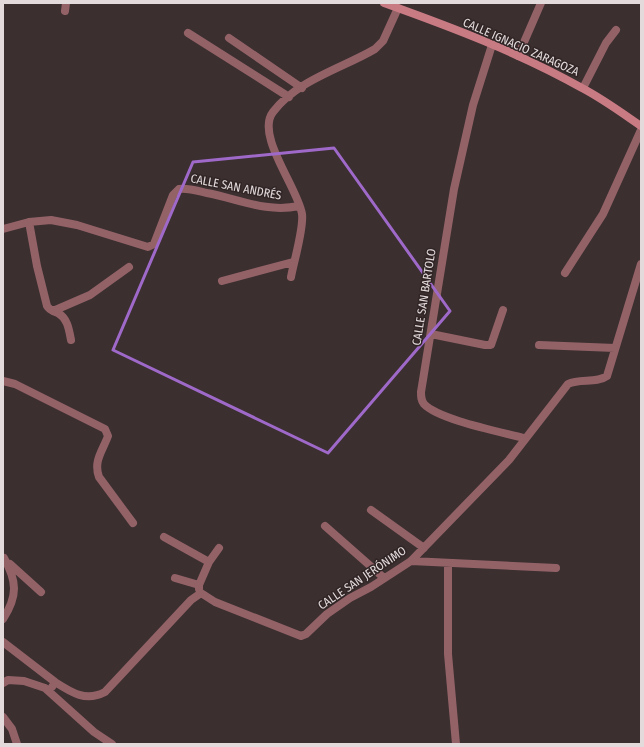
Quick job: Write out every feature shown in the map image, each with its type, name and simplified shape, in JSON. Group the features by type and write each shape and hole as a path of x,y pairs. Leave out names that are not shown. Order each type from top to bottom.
{"street":[{"name":"CALLE IGNACIO ZARAGOZA","path":"384,3 518,56 583,88 641,126"},
{"path":"518,56 541,3"},
{"name":"CALLE SAN ANDRÉS","path":"29,222 41,220 63,222 144,247 152,246 156,240 173,195 179,189 210,193 268,208 284,209 299,206 272,142 268,129 270,117 289,97 302,88 337,67 375,49 385,37 398,8"},
{"path":"583,88 606,43 616,30"},
{"path":"188,33 289,97"},
{"path":"229,38 302,88"},
{"name":"CALLE SAN BARTOLO","path":"492,45 469,120 454,189 421,399 424,404 437,412 452,418 524,438"},
{"path":"565,273 603,214 641,130"},
{"path":"291,277 302,219 299,206"},
{"path":"3,229 29,222 37,266 47,306 62,317 66,322 71,340"},
{"path":"222,281 294,262"},
{"path":"524,438 568,384 577,380 600,380 607,376 641,264"},
{"path":"53,311 90,295 130,267"},
{"path":"431,334 491,345 503,310"},
{"path":"539,345 615,348"},
{"path":"3,381 15,384 105,429 108,436 97,460 97,471 99,477 133,523"},
{"name":"CALLE SAN JERÓNIMO","path":"200,589 215,602 301,636 306,634 327,614 350,598 411,561 495,476 524,438"},
{"path":"371,510 424,548"},
{"path":"325,526 384,578"},
{"path":"164,537 209,562"},
{"path":"3,642 55,682 73,693 84,697 91,697 105,692 200,589 209,562 219,548"},
{"path":"3,558 41,592"},
{"path":"3,558 13,574 14,589 11,605 3,619"},
{"path":"411,561 448,564 556,568"},
{"path":"448,564 448,654 456,744"},
{"path":"175,578 200,589"},
{"path":"3,683 8,680 24,681 39,685 50,691 89,728 112,744"},
{"path":"50,691 55,682"},
{"path":"3,717 12,729 17,744"}],"highlighted area":[{"path":"334,148 450,311 328,453 113,350 193,162"}]}
